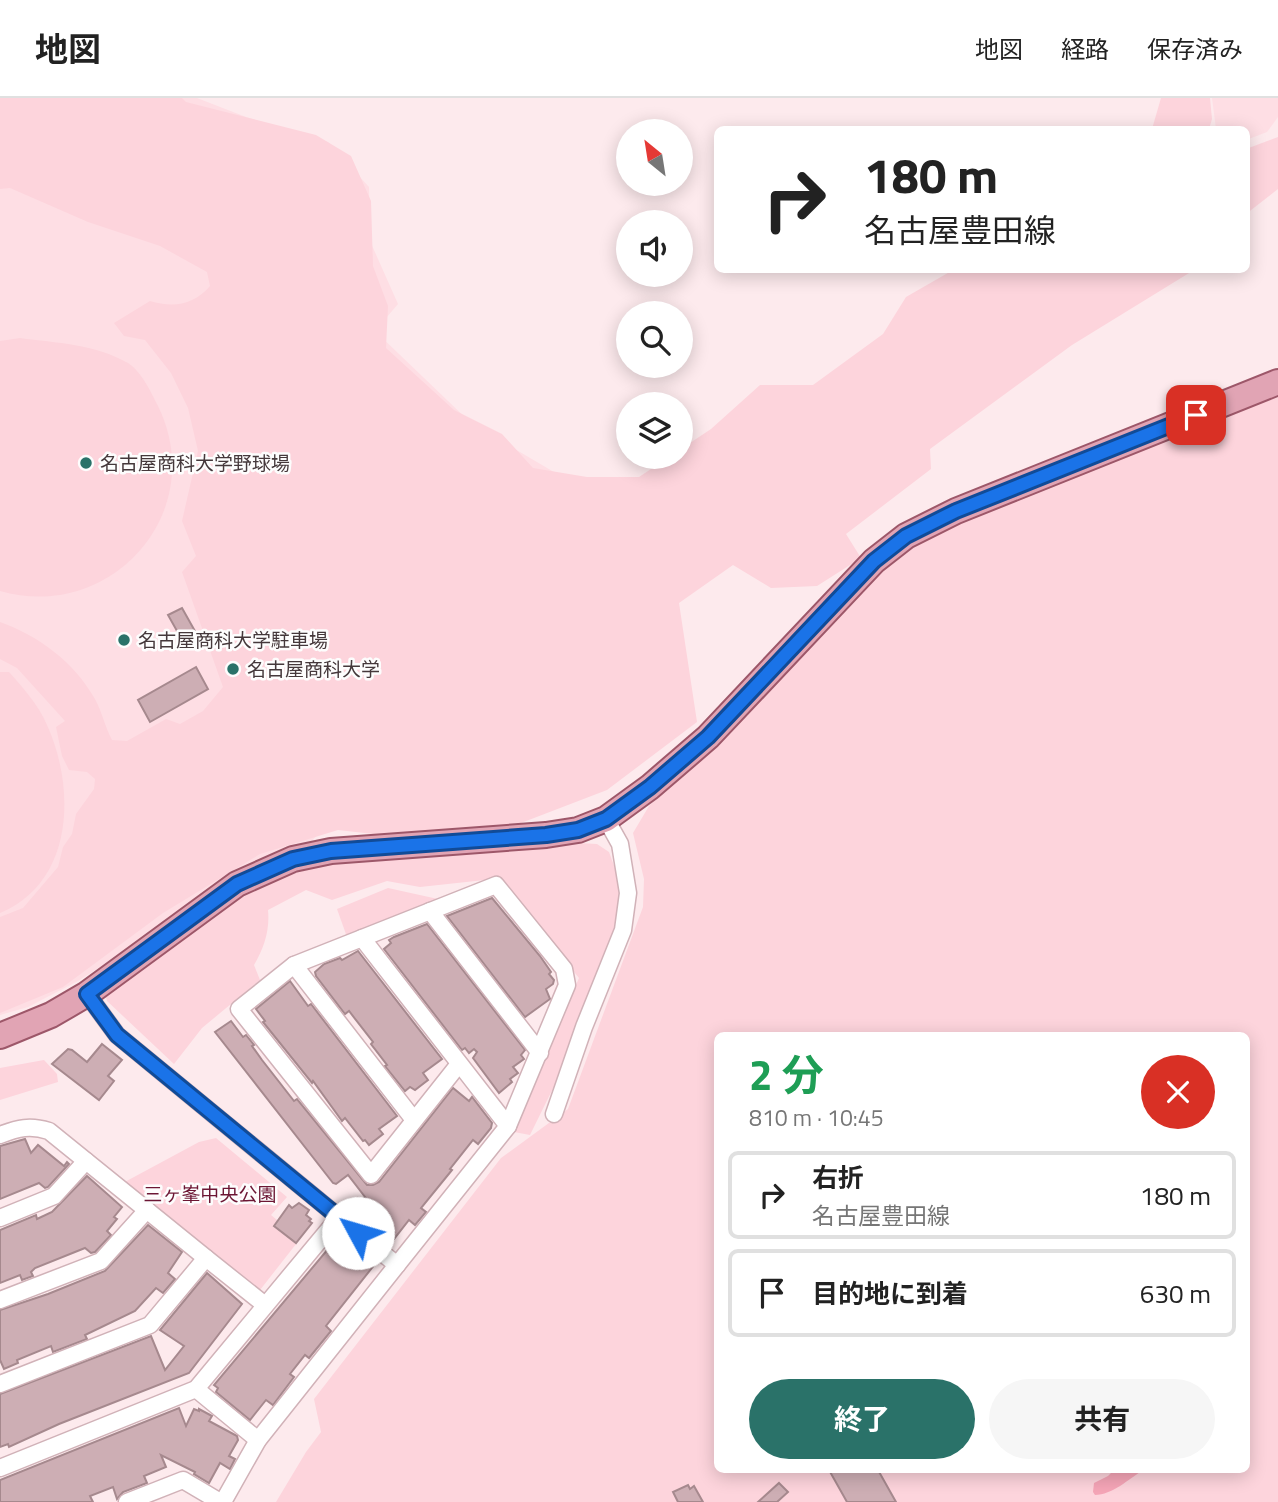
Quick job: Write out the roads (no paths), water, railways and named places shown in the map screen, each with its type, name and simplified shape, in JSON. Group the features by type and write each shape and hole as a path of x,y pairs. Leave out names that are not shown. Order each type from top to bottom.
{"main road":[{"path":"0,1036 51,1015 87,994 237,884 293,859 331,851 546,835 578,830 606,819 650,787 708,737 874,561 906,536 956,511 1278,382"}],"street":[{"path":"554,1114 584,1027 623,930 628,893 620,844 606,819"},
{"path":"126,1502 183,1480 221,1502 258,1440 508,1126 567,985 564,970 496,885 294,965 239,1009 371,1174 459,1064"},
{"path":"430,911 540,1053"},
{"path":"362,938 508,1126"},
{"path":"294,965 414,1120"},
{"path":"87,994 117,1035 397,1265"},
{"path":"0,1135 20,1127 49,1131 265,1305"},
{"path":"0,1218 54,1196 86,1161"},
{"path":"0,1300 101,1261 147,1210"},
{"path":"0,1468 196,1389 338,1217"},
{"path":"0,1384 150,1325 206,1258"},
{"path":"196,1389 258,1440"}],"place":[{"name":"名古屋商科大学野球場","path":"86,463"},
{"name":"名古屋商科大学駐車場","path":"124,640"},
{"name":"名古屋商科大学","path":"233,669"}],"park label":[{"name":"三ヶ峯中央公園","path":"210,1194"}]}
